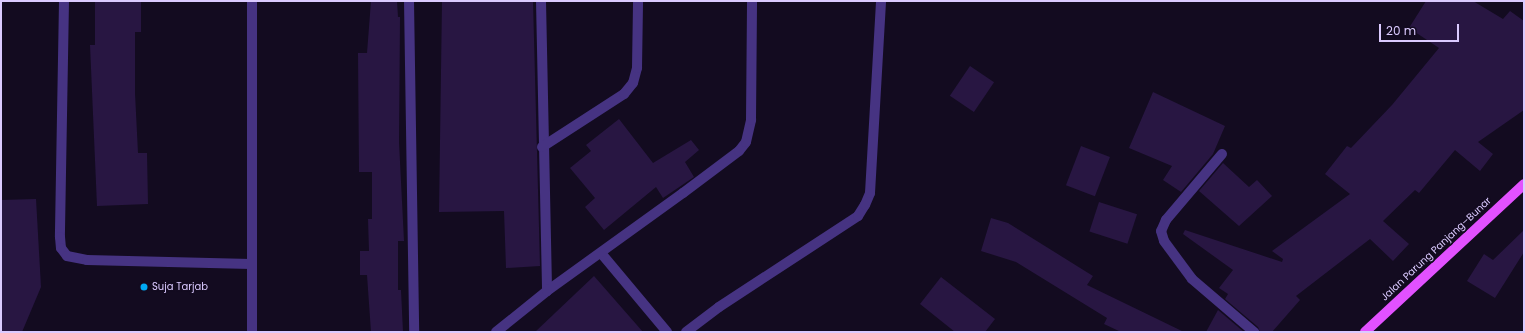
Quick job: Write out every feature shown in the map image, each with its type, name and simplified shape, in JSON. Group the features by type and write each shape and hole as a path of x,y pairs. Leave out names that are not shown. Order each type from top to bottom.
{"main road":[{"name":"Jalan Parung Panjang–Bunar","path":"1365,332 1524,184"}],"street":[{"path":"64,1 61,248 67,256 87,260 251,264"},
{"path":"252,1 252,332"},
{"path":"410,1 414,332"},
{"path":"541,1 542,148 547,291"},
{"path":"542,148 624,94 633,83 638,68 638,1"},
{"path":"496,332 547,291 601,253 738,151 746,142 752,120 752,1"},
{"path":"686,332 719,307 858,216 865,206 870,193 881,1"},
{"path":"1222,154 1166,220 1161,232 1164,241 1192,279 1254,332"},
{"path":"601,253 667,332"}],"building":[{"path":"95,1 141,1 141,32 135,32 135,93 138,153 147,153 148,204 97,206 90,45 95,45"},
{"path":"371,1 397,1 398,17 400,17 399,142 404,241 398,241 398,290 401,290 403,332 371,332 367,275 360,275 360,251 369,251 368,219 372,219 372,172 359,172 358,53 367,53"},
{"path":"442,1 533,1 540,266 506,268 504,211 439,212"},
{"path":"1426,1 1473,1 1503,19 1510,11 1524,21 1524,110 1478,142 1493,154 1480,171 1455,150 1419,193 1415,190 1383,221 1409,244 1393,261 1370,239 1296,296 1300,300 1272,332 1260,332 1258,327 1225,299 1228,294 1219,288 1233,270 1183,234 1185,230 1282,262 1283,259 1272,251 1350,194 1325,174 1347,146 1351,148 1392,105 1439,48 1409,28"},
{"path":"970,66 994,82 974,112 950,96"},
{"path":"1153,92 1225,126 1213,154 1181,192 1163,180 1172,166 1129,148"},
{"path":"619,119 653,163 691,140 699,150 685,162 694,177 663,198 656,187 604,230 585,207 595,198 570,168 591,151 586,145"},
{"path":"1081,146 1110,157 1095,196 1066,185"},
{"path":"1223,163 1249,187 1257,180 1272,196 1239,226 1199,191"},
{"path":"36,199 41,287 22,332 1,332 1,200"},
{"path":"1099,202 1137,214 1127,244 1089,231"},
{"path":"991,218 1008,223 1093,276 1087,285 1184,332 1121,332 1104,324 1107,318 1016,262 981,251"},
{"path":"1524,230 1524,252 1495,298 1467,281 1484,254 1493,260"},
{"path":"594,276 643,332 535,332"},
{"path":"941,277 995,319 985,332 955,332 920,304"},
{"path":"1218,310 1244,332 1206,332"}],"place":[{"name":"Suja Tarjab","path":"144,287"}]}
